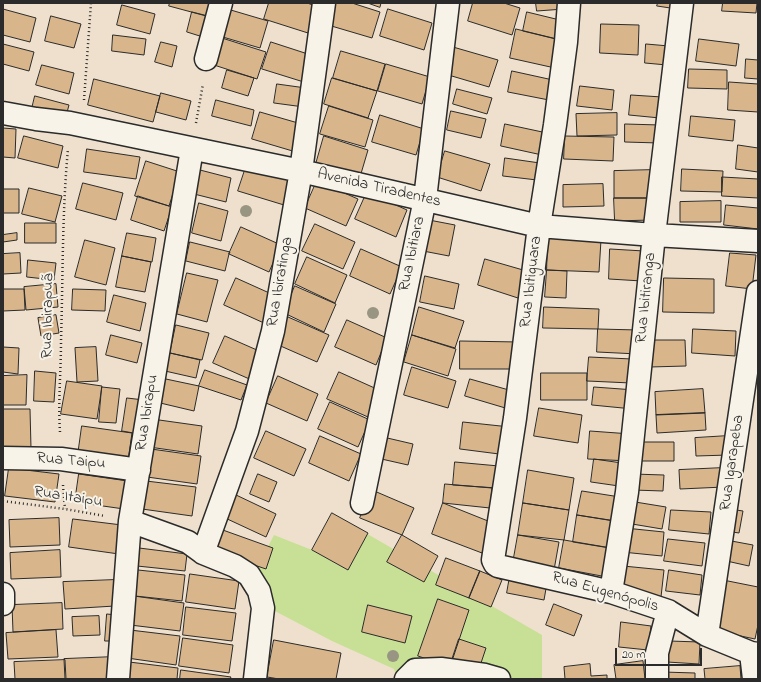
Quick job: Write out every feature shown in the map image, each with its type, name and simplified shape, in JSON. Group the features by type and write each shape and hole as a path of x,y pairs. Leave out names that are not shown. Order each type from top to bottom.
{"street":[{"path":"206,59 221,3"},
{"name":"Rua Ibiratinga","path":"203,553 247,431 273,331 301,171 324,3"},
{"name":"Rua Ibitiara","path":"362,503 425,199 448,3"},
{"name":"Rua Ibitiguara","path":"493,560 515,418 539,226 555,125 566,42 569,3"},
{"name":"Rua Ibitiranga","path":"612,592 626,492 654,235 682,3"},
{"name":"Avenida Tiradentes","path":"3,113 76,124 301,171 539,226 758,241"},
{"name":"Rua Ibirapu","path":"118,679 130,521 192,149"},
{"name":"Rua Igarapeba","path":"707,635 758,292"},
{"name":"Rua Taipu","path":"3,458 61,459 139,470"},
{"path":"130,521 188,542 203,553 235,566 249,575 259,591 263,608 255,679"},
{"name":"Rua Eugenópolis","path":"493,560 498,566 612,592 668,611 707,635 754,654"},
{"path":"3,594 3,604"},
{"path":"657,679 657,653 668,611"},
{"path":"754,654 754,679"},
{"path":"406,679 415,670 441,669 485,675 499,679"}],"path":[{"name":"Rua Ibirapuã","path":"65,509 59,417 62,249 65,181 76,124 91,3"},
{"path":"192,149 206,59"},
{"name":"Rua Itaipu","path":"3,501 65,509 130,521"}],"green space":[{"path":"364,532 542,635 542,679 397,679 394,669 332,641 252,599 252,578 274,535 312,550 348,570"}],"building":[{"path":"170,3 214,3 210,17 169,6"},
{"path":"269,3 307,3 316,6 308,33 264,19"},
{"path":"335,3 352,3 380,12 372,38 328,25"},
{"path":"368,3 381,3 380,7"},
{"path":"473,3 504,3 520,8 512,35 468,21"},
{"path":"536,3 563,3 564,9 537,11"},
{"path":"658,3 678,3 677,9 657,6"},
{"path":"723,3 757,3 756,13 722,11"},
{"path":"122,5 155,14 150,34 117,25"},
{"path":"224,8 268,21 260,48 216,35"},
{"path":"3,9 36,18 30,42 3,35"},
{"path":"388,9 432,23 424,50 380,36"},
{"path":"192,12 208,16 203,37 187,32"},
{"path":"527,12 564,21 560,40 523,31"},
{"path":"51,16 81,24 74,48 45,41"},
{"path":"601,24 639,25 638,55 600,53"},
{"path":"516,29 561,40 555,68 510,58"},
{"path":"113,35 146,39 144,55 112,51"},
{"path":"222,38 266,52 257,79 214,65"},
{"path":"699,39 739,44 736,66 696,61"},
{"path":"161,42 177,46 172,67 155,62"},
{"path":"271,42 314,56 307,83 262,69"},
{"path":"3,44 34,52 29,71 3,64"},
{"path":"646,44 669,46 667,65 645,63"},
{"path":"453,47 498,60 489,87 445,74"},
{"path":"341,51 385,64 377,91 333,78"},
{"path":"746,59 758,60 758,79 745,78"},
{"path":"386,64 430,77 422,104 378,91"},
{"path":"42,65 74,73 69,94 36,85"},
{"path":"689,69 727,70 727,89 688,88"},
{"path":"227,70 254,78 248,96 222,88"},
{"path":"512,71 553,80 549,100 508,92"},
{"path":"332,78 377,91 368,118 324,104"},
{"path":"94,79 160,96 153,122 88,105"},
{"path":"729,82 758,84 758,112 728,110"},
{"path":"277,84 306,88 304,107 274,103"},
{"path":"580,86 614,90 612,110 577,106"},
{"path":"457,89 492,98 487,114 453,104"},
{"path":"161,93 191,101 186,120 156,112"},
{"path":"631,95 662,97 660,118 629,115"},
{"path":"35,96 69,105 66,116 31,113"},
{"path":"216,100 254,110 251,126 212,116"},
{"path":"329,106 373,120 365,147 320,134"},
{"path":"451,111 486,119 481,138 447,130"},
{"path":"260,112 305,125 296,152 252,139"},
{"path":"617,113 617,135 577,136 576,114"},
{"path":"380,115 424,129 416,155 372,142"},
{"path":"691,116 735,120 733,141 689,136"},
{"path":"505,124 547,133 542,155 501,146"},
{"path":"625,124 660,125 659,143 625,142"},
{"path":"3,128 16,129 15,158 3,157"},
{"path":"24,136 63,146 58,168 18,158"},
{"path":"324,136 368,150 360,177 316,164"},
{"path":"565,136 614,137 613,161 564,159"},
{"path":"738,145 758,148 758,172 736,169"},
{"path":"87,149 140,157 136,179 84,172"},
{"path":"445,151 490,164 481,191 437,177"},
{"path":"505,158 540,163 537,180 503,176"},
{"path":"146,161 180,172 169,206 135,196"},
{"path":"248,161 293,175 284,205 238,191"},
{"path":"682,169 723,171 722,192 681,191"},
{"path":"200,170 231,178 226,202 194,194"},
{"path":"654,170 654,198 614,198 614,171"},
{"path":"722,177 758,179 758,198 722,196"},
{"path":"317,181 358,199 346,226 305,208"},
{"path":"83,183 123,193 116,220 76,209"},
{"path":"603,184 604,206 563,207 563,185"},
{"path":"29,188 62,196 55,222 22,214"},
{"path":"3,189 19,189 19,213 3,213"},
{"path":"367,192 407,210 396,237 355,219"},
{"path":"138,196 172,207 164,231 131,220"},
{"path":"614,198 651,198 651,220 615,221"},
{"path":"721,201 721,222 680,222 680,202"},
{"path":"199,203 228,211 221,241 192,233"},
{"path":"726,205 758,208 758,229 724,225"},
{"path":"429,220 455,225 449,256 423,251"},
{"path":"25,223 56,223 56,243 25,243"},
{"path":"315,224 355,242 343,269 302,251"},
{"path":"241,227 281,245 269,272 229,254"},
{"path":"17,233 17,240 3,242 3,235"},
{"path":"127,233 156,238 152,262 122,256"},
{"path":"548,237 601,240 599,272 547,270"},
{"path":"85,240 115,248 106,285 75,277"},
{"path":"190,242 230,252 225,271 186,261"},
{"path":"361,249 402,267 390,294 350,276"},
{"path":"610,249 644,251 642,281 609,279"},
{"path":"20,253 21,273 3,274 3,254"},
{"path":"730,253 756,255 752,289 726,286"},
{"path":"122,256 151,262 145,292 116,287"},
{"path":"307,257 347,275 335,303 295,284"},
{"path":"485,259 530,272 521,299 478,285"},
{"path":"28,260 56,263 54,280 27,277"},
{"path":"547,270 567,271 566,298 545,297"},
{"path":"187,273 218,280 207,322 177,314"},
{"path":"425,276 459,284 454,309 420,302"},
{"path":"236,278 276,296 264,323 224,305"},
{"path":"664,278 714,279 714,313 663,312"},
{"path":"56,284 58,307 26,310 24,287"},
{"path":"295,286 336,304 324,332 284,313"},
{"path":"3,289 24,289 25,310 3,311"},
{"path":"73,289 106,290 105,311 72,310"},
{"path":"114,295 146,303 140,331 107,322"},
{"path":"419,307 464,321 455,348 412,335"},
{"path":"544,307 599,309 598,329 543,328"},
{"path":"56,315 59,333 41,336 38,318"},
{"path":"288,317 329,335 317,362 276,344"},
{"path":"347,320 387,338 376,365 335,347"},
{"path":"176,325 209,333 202,360 170,353"},
{"path":"598,329 638,330 638,354 597,352"},
{"path":"693,329 736,331 735,356 692,353"},
{"path":"111,335 142,343 137,363 106,355"},
{"path":"412,335 456,349 448,376 404,362"},
{"path":"225,336 266,354 254,381 213,363"},
{"path":"649,340 685,340 686,366 650,367"},
{"path":"460,341 519,342 518,369 460,369"},
{"path":"3,347 19,348 18,374 3,372"},
{"path":"96,347 98,381 77,382 75,348"},
{"path":"170,353 200,360 196,378 165,371"},
{"path":"589,357 632,359 631,383 587,381"},
{"path":"412,367 456,381 448,408 404,395"},
{"path":"205,370 247,385 241,400 199,386"},
{"path":"35,371 56,373 54,402 34,401"},
{"path":"339,372 379,390 368,417 327,399"},
{"path":"541,373 587,373 587,400 541,400"},
{"path":"27,375 26,405 3,405 3,376"},
{"path":"278,376 318,394 307,421 266,403"},
{"path":"161,378 199,386 194,411 156,402"},
{"path":"470,379 516,392 512,410 465,396"},
{"path":"67,381 102,386 97,419 61,414"},
{"path":"102,387 120,389 116,423 99,422"},
{"path":"594,387 635,390 633,409 592,405"},
{"path":"703,389 705,413 656,415 655,392"},
{"path":"127,398 144,400 139,434 122,431"},
{"path":"330,402 370,420 358,447 318,429"},
{"path":"539,408 582,415 578,443 534,436"},
{"path":"3,409 30,409 31,448 3,449"},
{"path":"705,413 706,430 657,433 656,415"},
{"path":"152,419 202,426 198,454 149,447"},
{"path":"463,422 510,427 507,455 460,449"},
{"path":"82,426 132,433 128,461 78,455"},
{"path":"266,431 306,449 294,476 254,458"},
{"path":"590,431 631,434 629,461 588,459"},
{"path":"320,436 361,454 349,481 309,463"},
{"path":"728,436 729,455 696,456 695,438"},
{"path":"383,437 413,444 408,465 377,458"},
{"path":"635,442 674,442 674,461 635,461"},
{"path":"151,449 201,456 197,484 147,477"},
{"path":"594,459 629,464 626,487 591,482"},
{"path":"455,462 499,466 497,488 453,485"},
{"path":"9,468 59,474 55,502 5,496"},
{"path":"723,468 724,487 680,489 679,470"},
{"path":"528,470 574,478 569,510 523,503"},
{"path":"79,474 128,481 124,509 75,502"},
{"path":"258,474 277,482 269,502 250,494"},
{"path":"633,474 664,475 663,491 633,490"},
{"path":"146,481 196,487 192,516 142,509"},
{"path":"445,484 492,488 490,508 443,503"},
{"path":"372,490 414,508 402,535 360,518"},
{"path":"582,491 620,497 616,521 577,515"},
{"path":"234,494 276,514 266,537 223,517"},
{"path":"629,501 666,507 662,529 626,523"},
{"path":"443,503 493,523 482,553 432,534"},
{"path":"523,503 569,510 564,540 518,535"},
{"path":"730,509 743,511 739,533 726,531"},
{"path":"671,510 711,512 709,534 669,530"},
{"path":"332,513 368,533 348,570 312,550"},
{"path":"577,515 614,521 610,548 573,542"},
{"path":"59,518 60,545 10,547 9,520"},
{"path":"73,519 122,525 119,554 69,547"},
{"path":"625,528 664,532 662,556 622,552"},
{"path":"220,529 273,548 266,569 213,551"},
{"path":"402,535 438,556 424,582 387,562"},
{"path":"518,535 559,542 554,570 513,563"},
{"path":"668,539 705,543 702,566 664,561"},
{"path":"564,540 611,548 607,577 559,568"},
{"path":"726,540 753,545 749,566 722,560"},
{"path":"139,548 187,554 185,571 137,566"},
{"path":"60,550 61,577 11,579 10,553"},
{"path":"446,558 480,571 469,598 436,585"},
{"path":"623,566 664,570 661,597 620,593"},
{"path":"138,570 185,575 182,601 135,596"},
{"path":"669,570 702,575 700,595 666,591"},
{"path":"480,571 502,580 491,607 469,598"},
{"path":"190,574 239,581 235,609 186,602"},
{"path":"510,576 547,583 544,600 507,593"},
{"path":"114,580 115,606 65,609 63,582"},
{"path":"723,580 758,587 758,625 755,639 712,630"},
{"path":"134,596 184,603 180,631 130,625"},
{"path":"438,599 469,610 450,667 418,656"},
{"path":"62,603 63,629 13,632 12,605"},
{"path":"554,604 582,615 574,636 546,625"},
{"path":"368,605 412,616 405,643 362,632"},
{"path":"186,607 236,613 232,641 183,635"},
{"path":"107,614 116,615 115,641 105,641"},
{"path":"99,616 100,635 73,636 72,617"},
{"path":"621,622 651,626 648,650 619,647"},
{"path":"56,630 58,657 8,659 6,633"},
{"path":"130,630 180,636 176,665 127,658"},
{"path":"183,638 233,645 229,673 179,666"},
{"path":"459,639 486,648 479,669 452,660"},
{"path":"274,640 341,653 336,679 279,679 267,677"},
{"path":"669,641 700,642 699,664 667,662"},
{"path":"114,657 115,679 65,679 64,659"},
{"path":"65,660 66,679 15,679 14,662"},
{"path":"643,661 645,679 616,679 614,665"},
{"path":"129,662 178,668 177,679 127,679"},
{"path":"590,664 591,676 607,675 607,679 565,679 564,667"},
{"path":"740,666 741,679 705,679 704,669"},
{"path":"181,670 231,677 230,679 180,679"},
{"path":"663,672 695,673 695,679 662,679"}]}
